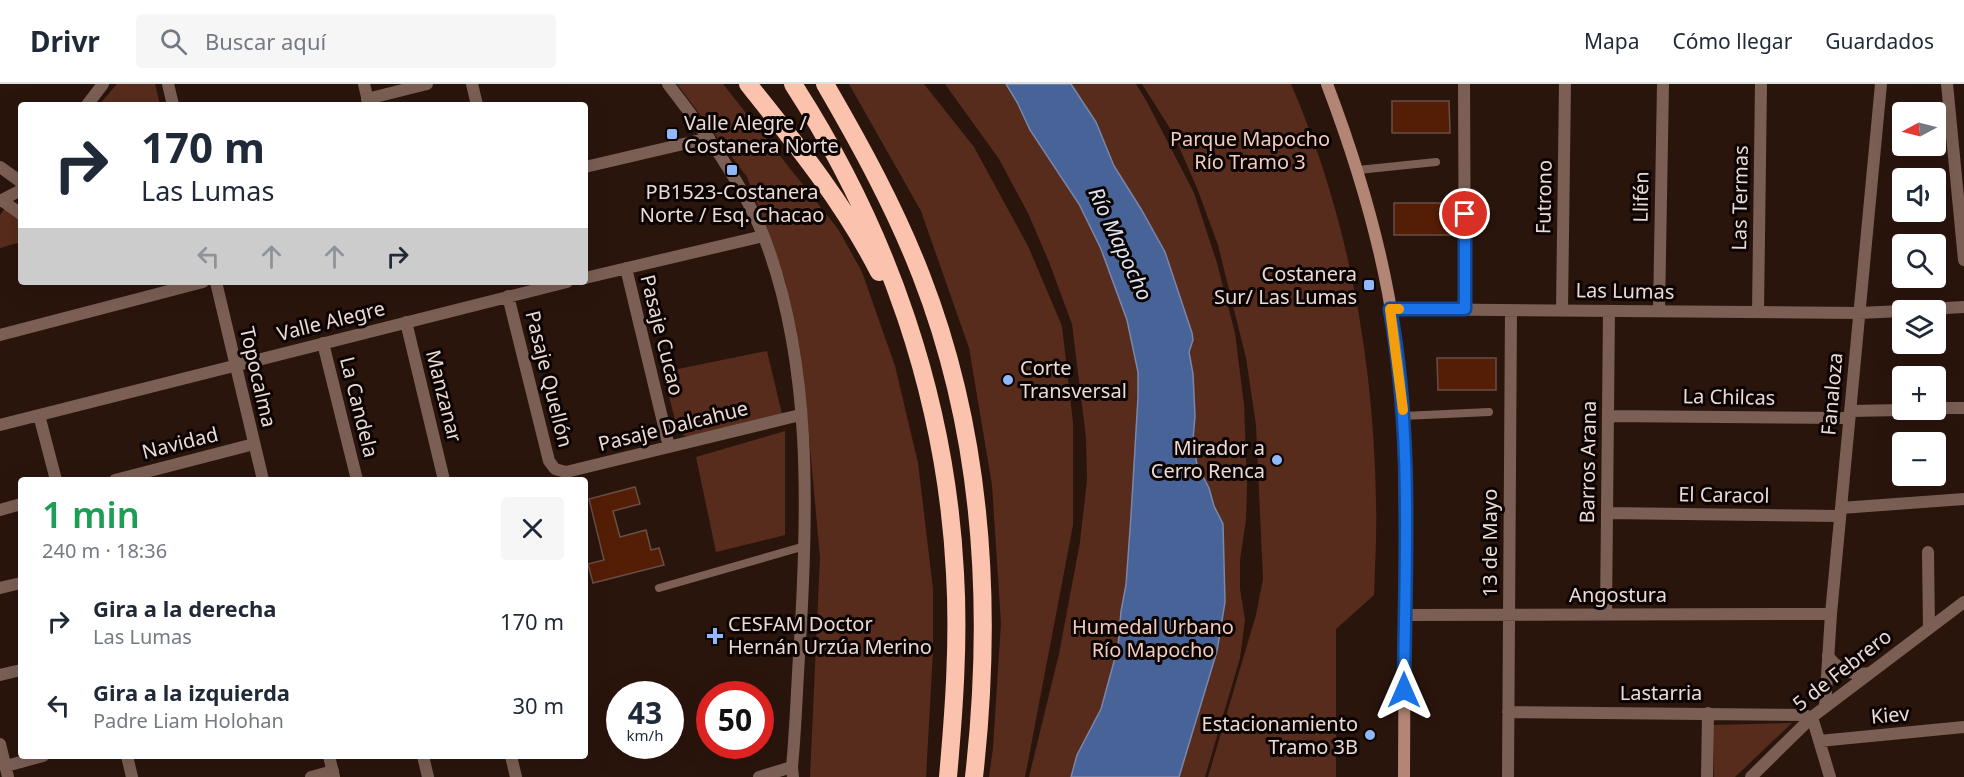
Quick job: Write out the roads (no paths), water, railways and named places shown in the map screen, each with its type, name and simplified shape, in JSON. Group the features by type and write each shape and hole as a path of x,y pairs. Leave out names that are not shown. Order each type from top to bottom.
{"highway":[{"path":"748,84 836,198 859,234 910,327"},
{"path":"793,84 829,142 861,204 887,264 910,327 940,446 948,490 954,554 956,636 948,777"},
{"path":"825,84 881,183 918,269 942,339 962,423 975,501 983,590 983,661 974,777"}],"main road":[{"path":"1327,84 1358,170 1374,231 1390,309 1403,416 1406,462 1404,777"}],"street":[{"path":"89,102 103,84"},
{"path":"168,84 173,102"},
{"path":"364,84 368,102 427,84"},
{"path":"472,84 476,102"},
{"path":"668,84 710,138 733,175 763,236 782,295 792,347 805,476 805,546 793,772 759,777"},
{"path":"1464,84 1465,309"},
{"name":"Futrono","path":"1562,310 1565,84"},
{"name":"Llifén","path":"1659,311 1662,84"},
{"name":"Las Termas","path":"1758,312 1761,84"},
{"name":"Fanaloza","path":"1825,707 1840,512 1881,84"},
{"path":"1947,84 1961,194 1964,260"},
{"path":"588,166 710,138"},
{"path":"0,167 18,180"},
{"path":"18,192 1,200 18,212"},
{"path":"588,277 763,236"},
{"name":"Pasaje Cucao","path":"626,268 669,447"},
{"path":"0,335 192,285"},
{"name":"Topocalma","path":"217,285 262,477"},
{"name":"Valle Alegre","path":"0,425 406,322 516,290 548,285"},
{"name":"Pasaje Quellón","path":"516,290 549,461 555,469"},
{"path":"1946,308 1964,307"},
{"name":"Las Lumas","path":"1390,309 1892,311"},
{"name":"13 de Mayo","path":"1508,777 1511,310"},
{"name":"Barros Arana","path":"1606,614 1609,311"},
{"name":"Manzanar","path":"406,322 443,477"},
{"name":"La Candela","path":"323,343 356,477"},
{"path":"1946,408 1964,408"},
{"name":"La Chilcas","path":"1608,416 1850,415 1892,411"},
{"path":"39,415 55,477"},
{"name":"Pasaje Dalcahue","path":"555,469 566,471 800,415"},
{"name":"Navidad","path":"127,477 254,444"},
{"name":"El Caracol","path":"1607,513 1840,512 1964,499"},
{"path":"0,510 18,505"},
{"path":"1928,552 1929,628"},
{"path":"0,588 18,584"},
{"name":"5 de Febrero","path":"1751,777 1812,717 1964,602"},
{"name":"Angostura","path":"1405,615 1831,614"},
{"path":"1828,656 1845,671 1871,673"},
{"path":"0,675 18,670"},
{"name":"Lastarria","path":"1508,712 1797,714 1812,717"},
{"path":"1707,777 1708,713"},
{"path":"1812,717 1830,777"},
{"name":"Kiev","path":"1820,741 1964,728"},
{"path":"0,744 7,771 36,759"},
{"path":"128,759 132,777"},
{"path":"311,777 334,774 330,759"},
{"path":"424,759 428,777"},
{"path":"512,759 516,777"}],"lane":[{"path":"1358,170 1436,162"},
{"path":"1403,416 1489,412"},
{"path":"659,588 805,546"}],"water":[{"name":"Río Mapocho","path":"1006,84 1071,84 1096,122 1114,166 1165,252 1192,333 1193,340 1189,352 1193,374 1195,416 1193,440 1197,465 1223,524 1225,602 1217,651 1179,777 1071,777 1077,755 1101,709 1118,647 1126,585 1138,372 1127,320 1101,249 1079,204 1030,130"}],"place":[{"name":"Valle Alegre / Costanera Norte","path":"672,134"},
{"name":"PB1523-Costanera Norte / Esq. Chacao","path":"732,170"},
{"name":"Costanera Sur/ Las Lumas","path":"1369,285"},
{"name":"Corte Transversal","path":"1008,380"},
{"name":"Mirador a Cerro Renca","path":"1277,460"},
{"name":"CESFAM Doctor Hernán Urzúa Merino","path":"715,636"},
{"name":"Estacionamiento Tramo 3B","path":"1370,735"}],"park label":[{"name":"Parque Mapocho Río Tramo 3","path":"1250,150"},
{"name":"Humedal Urbano Río Mapocho","path":"1153,638"}]}
